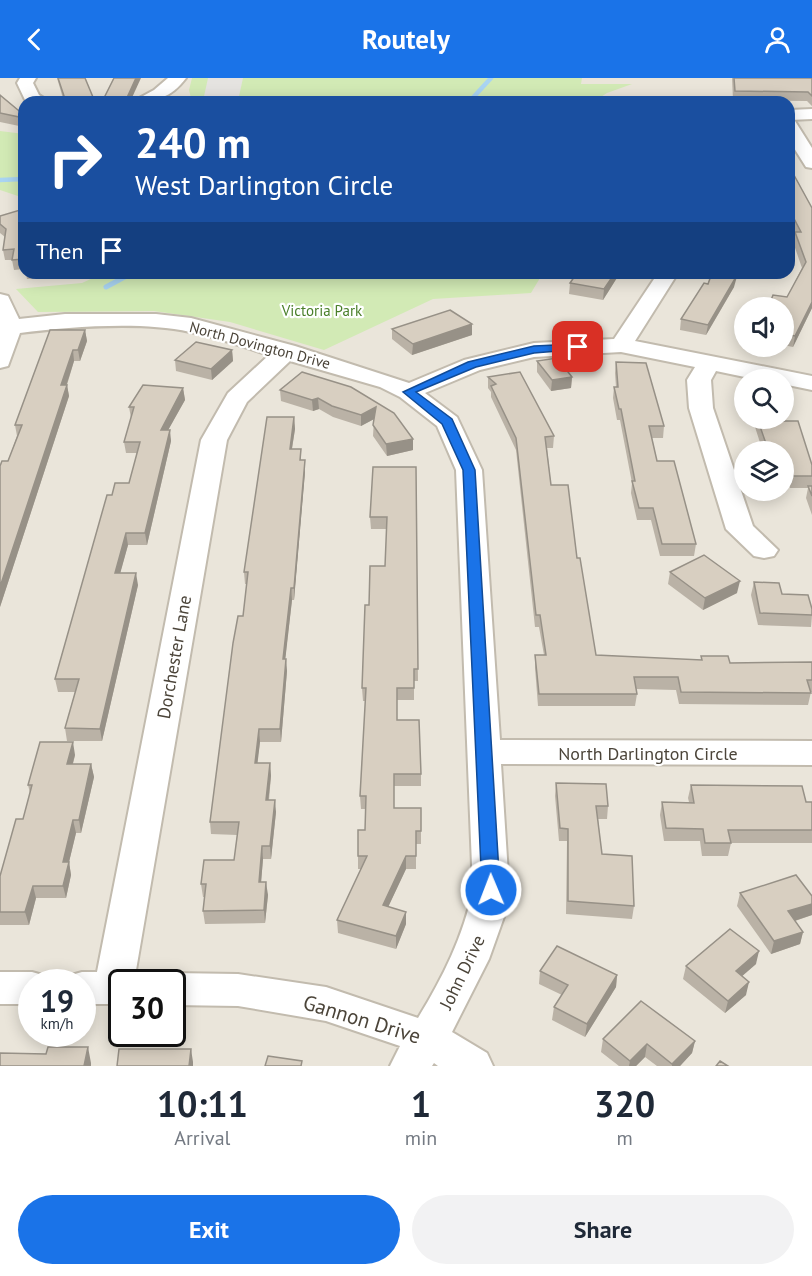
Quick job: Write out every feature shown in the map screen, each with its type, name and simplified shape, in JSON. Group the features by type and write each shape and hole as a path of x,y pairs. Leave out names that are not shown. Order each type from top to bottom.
{"street":[{"path":"28,78 25,83 31,96"},
{"path":"155,96 178,78"},
{"path":"795,115 812,114"},
{"path":"795,135 812,163"},
{"path":"621,345 664,279"},
{"path":"0,301 5,307 8,342 0,361"},
{"name":"North Dovington Drive","path":"5,327 66,321 156,321 205,327 372,376 408,392"},
{"path":"408,392 472,365 534,350 621,345 812,383"},
{"name":"Dorchester Lane","path":"106,988 214,440 237,398 287,351"},
{"path":"709,363 699,381 701,408 740,529 764,550"},
{"name":"John Drive","path":"408,392 448,422 469,470 491,873 486,920 479,941 453,994 419,1052"},
{"name":"North Darlington Circle","path":"485,752 812,753"},
{"path":"0,988 18,988"},
{"name":"Gannon Drive","path":"186,989 238,990 326,1004 419,1052 472,1066"}],"shaded area":[{"path":"0,78 812,78 812,1066 0,1066"},
{"path":"208,78 243,78 239,96 204,96"}],"green space":[{"path":"192,78 582,78 581,84 632,84 602,96 190,96 189,90"},
{"path":"0,131 18,133 18,196 0,190"},
{"name":"Victoria Park","path":"91,279 539,279 531,293 433,299 324,350 230,322 154,311 38,312 16,289 82,283"}],"building":[{"path":"58,78 85,78 92,96 64,96"},
{"path":"114,78 136,78 128,96 105,96"},
{"path":"734,78 812,78 812,96 808,92 735,91"},
{"path":"0,95 18,110 18,117 0,113"},
{"path":"795,177 812,208 812,302 795,336 794,297 787,297 806,262 795,232 801,232 795,220"},
{"path":"18,211 18,260 12,260 14,249 3,250 6,229 0,224 0,216"},
{"path":"573,279 611,279 604,289 570,283"},
{"path":"710,279 735,279 708,325 681,319 704,283 708,284"},
{"path":"450,310 472,324 413,344 392,329"},
{"path":"50,330 85,330 78,350 73,350 61,385 67,385 0,587 0,466 2,461 8,461 22,425 15,425"},
{"path":"196,342 232,350 211,369 175,360"},
{"path":"557,358 572,377 552,380 537,361"},
{"path":"616,362 646,363 664,426 649,426 657,461 674,461 696,544 662,544 653,508 639,508 632,481 635,481 621,409 619,409 614,387 618,387"},
{"path":"302,372 351,387 394,413 413,439 386,444 373,425 376,407 361,415 332,406 318,398 312,400 280,390"},
{"path":"520,372 554,436 545,437 551,485 568,485 577,558 580,558 596,655 702,660 701,656 728,656 730,663 812,662 812,680 807,680 811,693 681,692 678,677 634,677 637,694 539,694 535,655 546,655 540,615 536,615 516,438 491,386 496,384 488,377"},
{"path":"143,385 183,388 161,430 170,430 145,533 126,533 115,573 136,573 100,729 65,728 79,679 55,679 107,495 112,495 115,483 129,483 140,442 124,442 134,407 129,407"},
{"path":"267,417 294,417 290,449 301,449 300,460 305,460 294,588 291,588 283,659 286,659 280,729 259,729 255,763 270,763 266,800 275,800 270,846 262,846 259,882 266,882 264,910 203,911 206,884 201,884 204,860 234,860 239,822 210,822 233,643 238,616 243,616 248,572 244,572"},
{"path":"794,421 798,421 812,465 812,476 794,476 794,441 765,441 761,429 794,429"},
{"path":"373,467 416,467 418,669 414,669 414,688 397,688 397,720 419,720 421,774 394,774 394,808 421,808 421,831 416,831 416,856 406,856 383,905 406,912 396,936 337,920 367,856 358,856 358,830 365,830 366,796 360,796 366,688 362,688 365,605 369,605 370,566 385,566 387,517 370,517"},
{"path":"704,555 740,581 705,598 670,572"},
{"path":"754,582 779,583 782,594 808,595 812,615 760,613"},
{"path":"40,742 73,742 67,764 91,764 79,820 73,820 63,862 69,862 63,886 33,886 25,912 0,912 0,876 16,819 23,819 32,785 28,785"},
{"path":"556,783 606,784 608,806 596,806 602,854 632,856 634,906 568,901 568,829 560,828"},
{"path":"691,785 802,786 806,802 812,802 812,830 728,830 731,843 705,843 703,829 666,828 662,802 694,803"},
{"path":"796,875 812,896 812,904 788,911 803,932 774,941 740,893"},
{"path":"730,929 759,951 736,971 749,982 728,1001 686,966"},
{"path":"557,946 617,975 587,1024 554,1007 568,985 540,971"},
{"path":"641,1001 695,1041 672,1064 647,1044 630,1061 603,1039"},
{"path":"48,1047 88,1047 84,1066 0,1066 0,1053 46,1054"},
{"path":"119,1049 191,1049 189,1066 117,1066"},
{"path":"268,1056 302,1061 301,1066 265,1066"},
{"path":"720,1061 728,1066 716,1066"}],"waterway":[{"path":"474,96 491,78"},
{"path":"0,180 18,179"},
{"path":"106,287 121,279"}],"route":[{"path":"491,890 469,470 448,422 408,392 472,365 534,350 578,347"}]}
